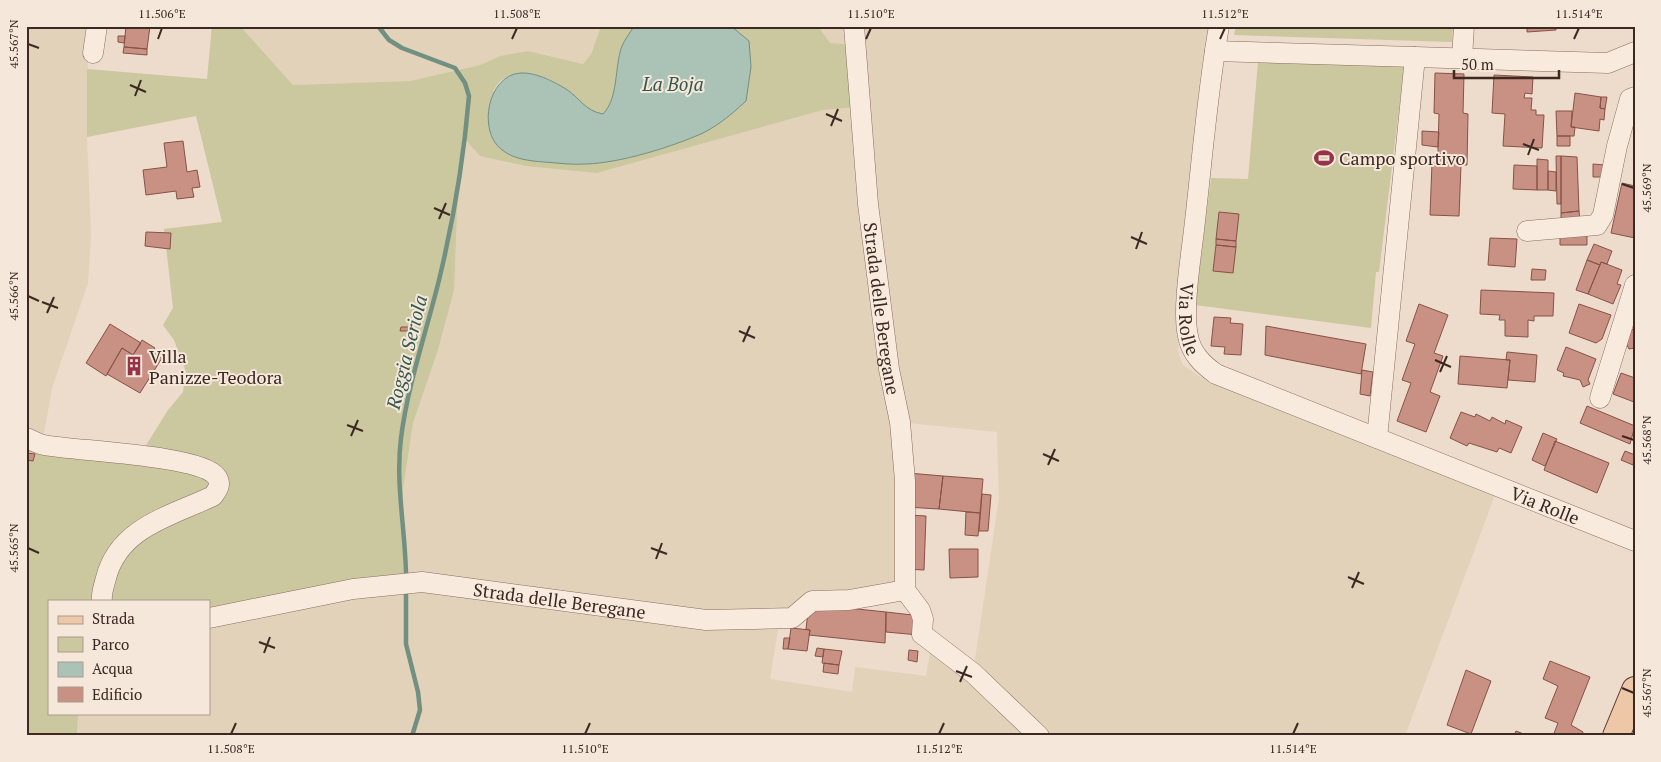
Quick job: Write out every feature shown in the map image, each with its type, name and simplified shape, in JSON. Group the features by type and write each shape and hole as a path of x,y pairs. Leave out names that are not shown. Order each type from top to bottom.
{"main road":[{"path":"1616,736 1635,690"}],"street":[{"path":"93,53 97,26"},
{"name":"Strada delle Beregane","path":"210,618 353,589 422,582 706,620 792,618 812,601 849,600 905,590 905,481 900,422 889,369 868,204 854,26"},
{"name":"Via Rolle","path":"1219,26 1188,283 1187,333 1190,346 1205,366 1216,374 1633,542"},
{"path":"1462,58 1464,26"},
{"path":"1215,51 1608,64 1635,52"},
{"path":"1377,438 1415,57"},
{"path":"1527,231 1597,225 1603,215 1617,146 1630,99 1635,97"},
{"path":"1600,398 1635,285"},
{"path":"26,438 42,445 140,455 190,464 215,474 220,482 213,496 157,520 128,539 110,561 101,595 102,600"},
{"path":"905,590 920,610 923,619 922,634 973,674 1039,736"}],"shaded area":[{"path":"26,26 92,26 88,54 87,137 91,236 88,283 52,388 42,445 26,438"},
{"path":"240,26 601,26 591,54 583,64 528,51 500,56 480,65 410,81 293,85"},
{"path":"818,26 1210,26 1179,294 1178,350 1182,364 1203,379 1495,495 1405,736 77,736 78,714 210,714 210,618 403,584 403,490 413,423 437,353 466,140 597,173 823,110 859,107 829,43","holes":["900,422 997,432 999,498 973,673 932,641 926,676 855,667 852,692 770,679 780,618 905,590"]}],"green space":[{"path":"212,26 240,26 293,85 410,81 480,65 500,56 528,51 583,64 591,54 601,26 634,26 622,46 612,99 603,114 588,108 561,86 537,75 511,75 502,80 493,91 586,164 669,146 705,132 749,41 731,26 818,26 830,43 855,45 859,107 823,110 597,173 526,166 480,156 466,140 457,210 454,290 437,353 413,423 403,490 403,584 210,618 210,600 48,600 48,714 78,714 77,736 26,736 26,438 140,455 168,410 183,392 186,372 174,340 163,325 173,308 164,229 222,222 196,116 87,137 87,69 207,79"},
{"path":"1236,26 1453,26 1452,42 1234,35"},
{"name":"Campo sportivo","path":"1405,61 1379,272 1376,272 1371,328 1195,305 1211,178 1248,179 1258,62"}],"water":[{"name":"La Boja","path":"634,26 731,26 749,41 751,67 746,101 726,118 703,133 661,149 614,161 565,164 527,160 505,152 494,141 488,118 493,94 509,76 520,73 550,80 571,93 587,107 603,114 612,99 622,46"}],"building":[{"path":"126,26 150,26 147,49 124,47"},
{"path":"1515,26 1556,26 1556,30 1527,32 1527,28 1515,28"},
{"path":"118,36 125,36 124,43 118,42"},
{"path":"124,47 147,49 147,55 123,53"},
{"path":"1435,73 1464,74 1463,113 1468,114 1467,165 1461,165 1459,216 1430,215 1432,163 1438,163 1439,114 1434,113"},
{"path":"1494,75 1533,77 1532,94 1525,93 1524,98 1532,98 1531,110 1536,110 1536,115 1544,115 1542,148 1503,146 1505,114 1492,113"},
{"path":"1575,93 1601,97 1600,108 1605,109 1604,120 1600,119 1599,131 1571,127"},
{"path":"1601,97 1607,97 1605,109 1600,108"},
{"path":"1556,111 1572,111 1571,127 1575,127 1574,136 1557,136"},
{"path":"1422,131 1439,132 1438,147 1422,145"},
{"path":"1557,136 1570,136 1570,146 1557,146"},
{"path":"183,141 187,172 197,170 200,187 192,188 194,197 177,199 176,191 146,195 143,170 167,167 164,143"},
{"path":"1556,156 1561,156 1561,204 1557,204"},
{"path":"1561,156 1577,157 1579,211 1561,213"},
{"path":"1537,159 1548,160 1548,190 1537,190"},
{"path":"1593,164 1605,165 1602,177 1593,177"},
{"path":"1514,165 1537,166 1537,190 1513,189"},
{"path":"1548,171 1556,172 1556,191 1548,190"},
{"path":"1622,183 1635,186 1635,238 1611,233"},
{"path":"1579,211 1580,221 1561,222 1561,213"},
{"path":"1219,212 1239,214 1236,241 1216,239"},
{"path":"1560,231 1587,231 1587,245 1560,245"},
{"path":"146,232 171,233 170,249 145,246"},
{"path":"1490,238 1517,239 1515,267 1488,265"},
{"path":"1216,239 1236,241 1236,247 1216,245"},
{"path":"1594,244 1612,251 1607,264 1601,262 1600,265 1587,260"},
{"path":"1216,245 1236,247 1233,273 1213,271"},
{"path":"1587,260 1600,265 1588,294 1576,290"},
{"path":"1601,262 1622,270 1617,284 1621,285 1613,304 1588,294"},
{"path":"1532,269 1546,270 1545,280 1531,280"},
{"path":"1481,290 1554,293 1553,316 1534,316 1534,321 1528,320 1528,337 1505,336 1505,320 1499,320 1500,315 1480,314"},
{"path":"1419,304 1448,315 1434,353 1443,356 1430,392 1440,396 1426,432 1397,421 1411,383 1402,380 1415,344 1406,341"},
{"path":"1579,304 1611,315 1602,339 1596,343 1569,333"},
{"path":"1214,317 1231,318 1230,323 1243,324 1241,355 1224,354 1225,347 1211,346"},
{"path":"110,324 141,343 133,355 122,348 106,376 86,363"},
{"path":"1266,326 1366,344 1361,374 1265,355"},
{"path":"401,327 408,327 408,331 400,331"},
{"path":"1635,327 1635,348 1629,349 1625,341 1630,329 1634,330"},
{"name":"Villa Panizze-Teodora","path":"142,340 155,348 152,352 162,358 140,393 107,374 122,348 133,355"},
{"path":"1566,347 1596,359 1588,380 1590,384 1583,387 1580,380 1563,376 1564,373 1557,370"},
{"path":"1507,352 1537,355 1535,382 1508,380 1510,360 1506,360"},
{"path":"1460,356 1510,360 1507,388 1458,384"},
{"path":"1362,370 1373,372 1370,396 1360,394"},
{"path":"1621,373 1635,378 1634,402 1613,394"},
{"path":"1587,406 1635,426 1630,444 1580,423"},
{"path":"1461,412 1475,417 1476,414 1490,421 1492,417 1505,424 1506,420 1522,427 1511,453 1499,448 1497,452 1469,443 1467,446 1450,438"},
{"path":"1543,433 1557,439 1545,466 1532,460"},
{"path":"1555,441 1609,463 1597,493 1544,470"},
{"path":"1625,451 1635,455 1633,465 1621,460"},
{"path":"26,453 35,454 33,461 26,460"},
{"path":"908,473 943,476 939,509 906,507"},
{"path":"943,476 983,479 980,513 939,509"},
{"path":"982,494 991,495 988,531 979,531"},
{"path":"966,512 980,513 978,536 965,535"},
{"path":"908,515 926,516 924,570 906,569"},
{"path":"949,549 978,549 978,577 950,578"},
{"path":"809,604 886,612 885,643 809,635 810,630 806,629"},
{"path":"886,612 921,616 919,635 886,632"},
{"path":"791,628 810,630 807,651 788,649"},
{"path":"784,638 790,638 788,649 783,649"},
{"path":"817,648 824,649 823,657 815,656"},
{"path":"824,649 842,651 839,665 822,663"},
{"path":"909,650 918,651 917,662 908,660"},
{"path":"1550,661 1590,677 1571,725 1583,732 1582,736 1553,736 1558,723 1545,718 1558,686 1543,679"},
{"path":"824,663 839,665 838,674 823,672"},
{"path":"1466,670 1491,681 1471,734 1447,725"},
{"path":"1516,731 1529,736 1514,736"}],"waterway":[{"name":"Roggia Seriola","path":"378,26 389,40 402,48 455,68 465,83 469,96 458,186 450,231 413,377 401,438 399,473 406,578"},
{"name":"Roggia Seriola","path":"406,589 406,644 418,692 420,710 412,736"}],"place":[{"name":"Campo sportivo","path":"1324,158"},
{"name":"Villa Panizze-Teodora","path":"134,366"}]}
